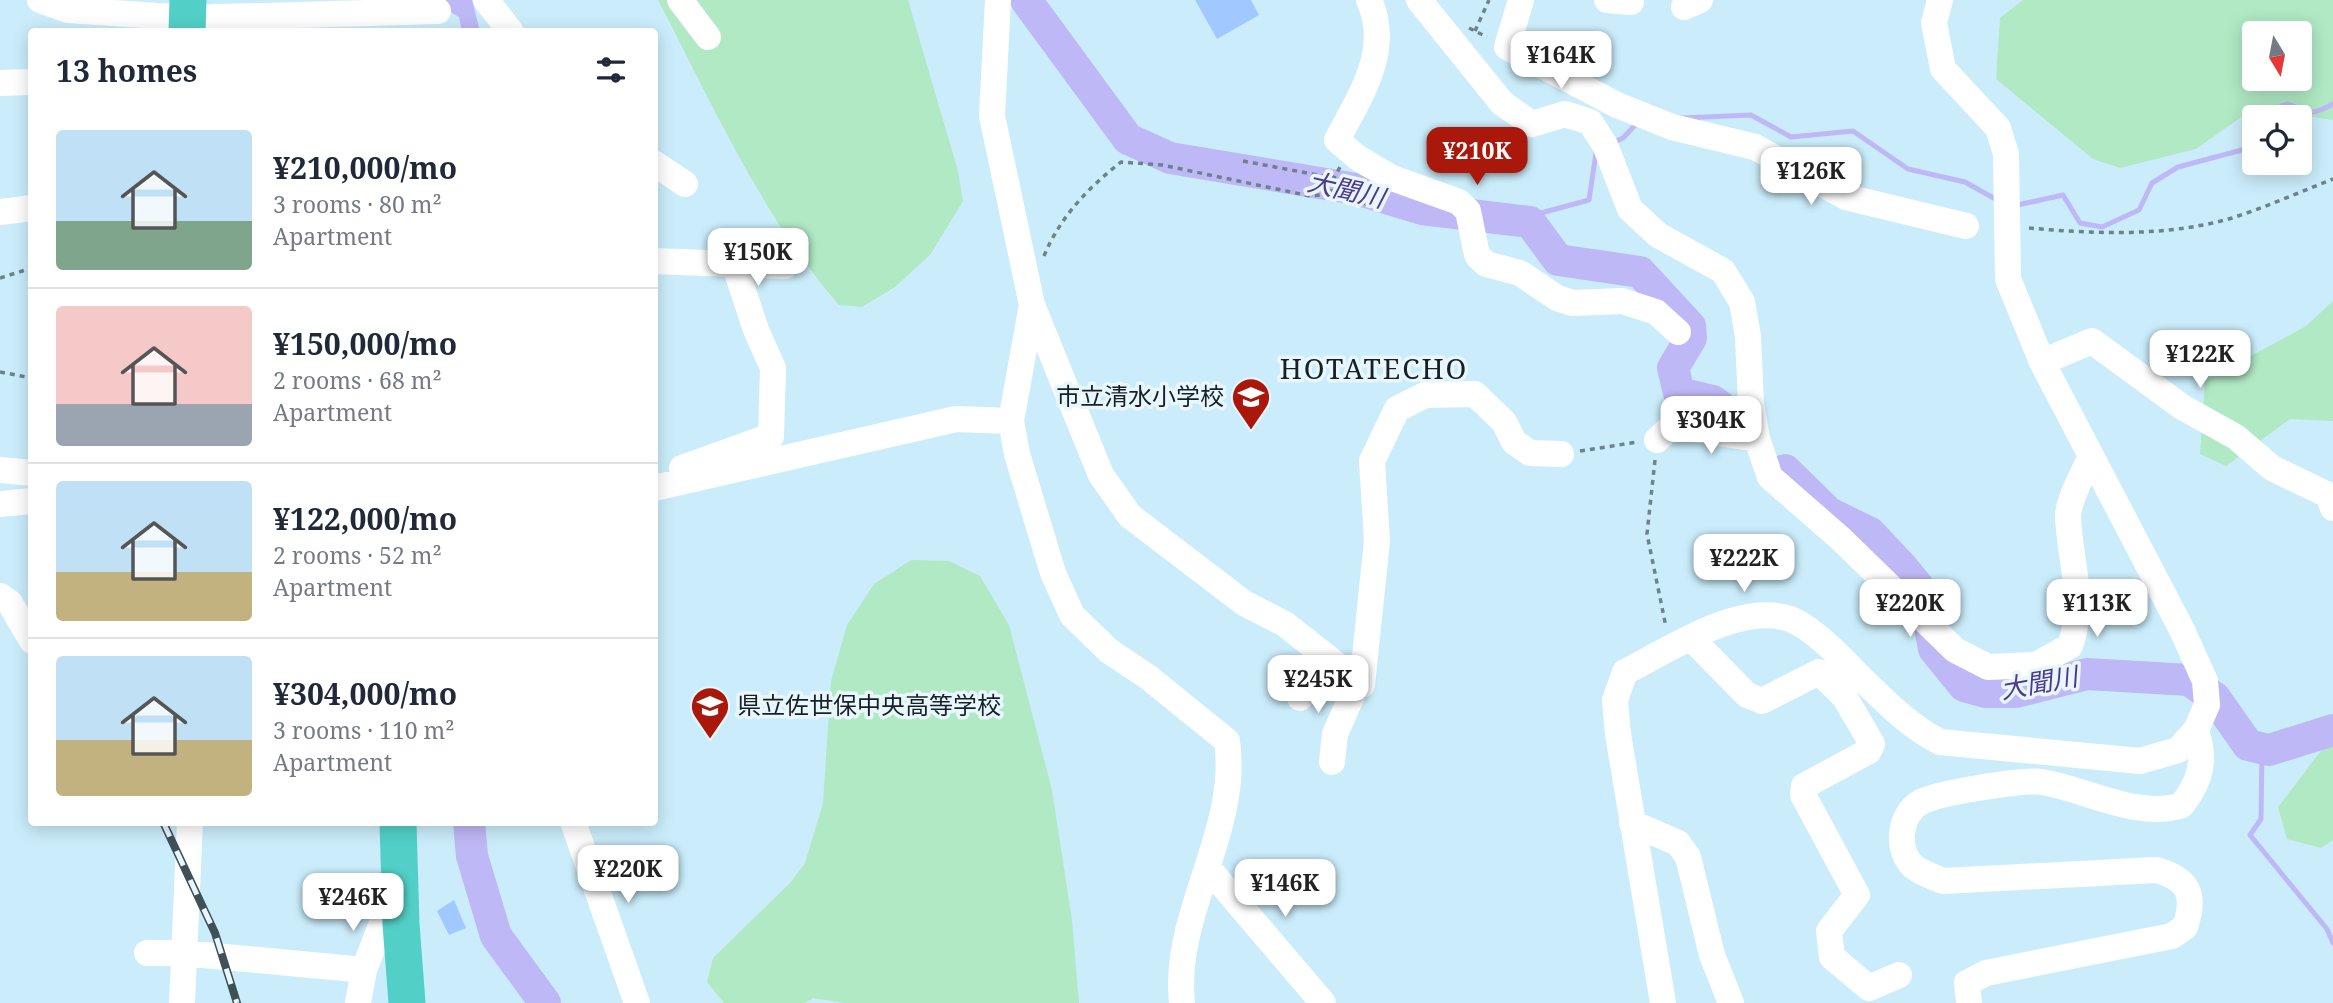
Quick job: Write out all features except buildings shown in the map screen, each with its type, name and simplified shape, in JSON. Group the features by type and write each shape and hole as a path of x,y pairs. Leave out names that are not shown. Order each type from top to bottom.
{"highway":[{"path":"398,826 407,1003"}],"street":[{"path":"40,0 69,14 188,16 309,24 439,14"},
{"path":"484,0 489,28"},
{"path":"484,0 508,28"},
{"path":"680,0 708,37"},
{"path":"998,0 992,116 1030,296 1101,475 1130,516 1244,603 1285,624 1362,685 1377,541 1372,461 1397,410 1425,395 1475,394 1504,422 1514,442 1530,453 1560,454"},
{"path":"1369,0 1377,16 1377,51 1370,76 1337,140 1392,177 1458,202 1468,211 1477,256 1486,264 1520,273 1557,298 1573,303 1622,302 1656,312 1678,332"},
{"path":"1419,0 1502,103 1532,124 1565,114 1590,122 1607,151 1630,209 1658,235 1723,271 1742,302 1748,336 1751,404 1757,439 1770,477 1955,650 1988,667 2024,666 2036,665 2070,646 2078,624 2078,581 2068,514 2091,456"},
{"path":"1521,0 1507,47 1639,114 1672,127 1755,147 1846,197 1966,226"},
{"path":"1662,1003 1618,734 1615,700 1617,688 1625,672 1697,635 1757,615 1791,620 1833,650 1914,728 1940,742 2140,761 2178,750 2196,730 2206,693 2182,630 2042,362 2008,279 2005,231 2006,154 1998,128 1943,69 1934,23 1940,0"},
{"path":"0,83 28,82"},
{"path":"658,166 685,184"},
{"path":"0,212 28,208"},
{"path":"658,261 785,266"},
{"path":"658,484 680,469 771,436 773,368 756,330 734,262"},
{"path":"1030,296 1012,421 1017,454 1054,573 1072,615 1109,651 1148,677 1227,741 1230,761 1226,796 1185,958 1182,1003"},
{"path":"2042,362 2092,341 2182,407 2236,437 2272,468 2329,495 2333,509"},
{"path":"658,486 956,419 1012,421"},
{"path":"1665,433 1757,439"},
{"path":"0,470 28,473"},
{"path":"0,504 28,501"},
{"path":"0,596 10,603 28,633"},
{"path":"1697,635 1747,695 1762,701 1819,672 1844,696 1872,744 1869,751 1804,786 1803,795 1857,895 1829,931 1832,957 1869,988 1899,975"},
{"path":"1300,698 1330,662"},
{"path":"1332,761 1335,734 1358,682"},
{"path":"1969,1003 1967,983 1986,973 2172,936 2185,927 2192,906 2190,897 2175,875 2156,870 1943,881 1913,866 1903,853 1901,833 1906,820 1919,803 1942,794 2041,781 2076,792 2165,811 2182,805 2199,775 2203,761 2196,730"},
{"path":"1632,823 1678,843 1688,857 1712,955 1731,1003"},
{"path":"182,1003 190,826"},
{"path":"574,826 637,1003"},
{"path":"1208,868 1324,1003"},
{"path":"358,1003 365,970 382,923 401,924"},
{"path":"147,953 183,953 365,970"}],"path":[{"path":"1475,31 1489,0"},
{"path":"1243,161 1334,178 1349,150"},
{"path":"1030,296 1050,242 1087,189 1121,163 1162,166 1310,196 1331,194 1376,207"},
{"path":"2005,231 2026,228 2118,233 2176,228 2231,218 2333,179"},
{"path":"1331,194 1334,180"},
{"path":"0,278 28,269"},
{"path":"0,372 28,377"},
{"path":"1560,454 1665,433 1647,534 1662,593 1665,627 1697,635"}],"green space":[{"path":"658,0 908,0 958,171 963,201 930,255 895,287 862,307 839,305 786,236 762,198"},
{"path":"2023,0 2333,0 2333,120 2312,117 2312,105 2242,105 2242,116 2196,149 2120,168 2093,159 1996,79 2000,18"},
{"path":"2333,301 2333,421 2290,419 2226,466 2200,454 2205,381 2306,326"},
{"path":"911,560 949,561 980,576 1009,625 1052,790 1072,920 1079,1003 844,1003 813,998 805,1003 724,1003 707,982 713,958 790,883 805,863 823,803 831,681 847,625 874,584"},
{"path":"2333,735 2333,840 2321,848 2287,839 2278,807"}],"shaded area":[{"path":"446,0 472,0 479,28 461,28 459,17 452,13"},
{"path":"456,826 477,826 480,847 490,873 496,922 462,872 456,857"}],"waterway":[{"name":"大聞川","path":"1026,0 1128,139 1170,158 1356,189 1422,209 1530,222 1558,260 1640,272 1690,326 1691,338 1673,368 1679,393 1713,401 1733,416"},
{"path":"2312,112 2333,104"},
{"path":"2284,105 2290,105"},
{"path":"1681,118 1751,115 1791,137 1853,131 1908,169 1965,182 1997,200"},
{"path":"1613,143 1623,138 1637,123"},
{"path":"2013,206 2063,195 2080,223 2102,227 2139,210 2152,183 2178,167 2242,150"},
{"path":"1530,222 1541,213 1589,200 1596,153"},
{"name":"大聞川","path":"1785,470 1829,513 1870,533 1903,568 1924,594 1934,649 1964,686 1986,692 2016,692 2087,674 2189,680 2215,698 2248,745 2269,750 2333,730"},
{"path":"2262,748 2261,819 2250,835 2327,929 2333,943"},
{"path":"469,826 472,856 496,936 545,1003"}],"railway":[{"path":"165,826 215,933 237,1003"}],"place":[{"name":"市立清水小学校","path":"1251,431"},
{"name":"県立佐世保中央高等学校","path":"710,740"}],"district":[{"name":"HOTATECHO","path":"1374,369"}]}
